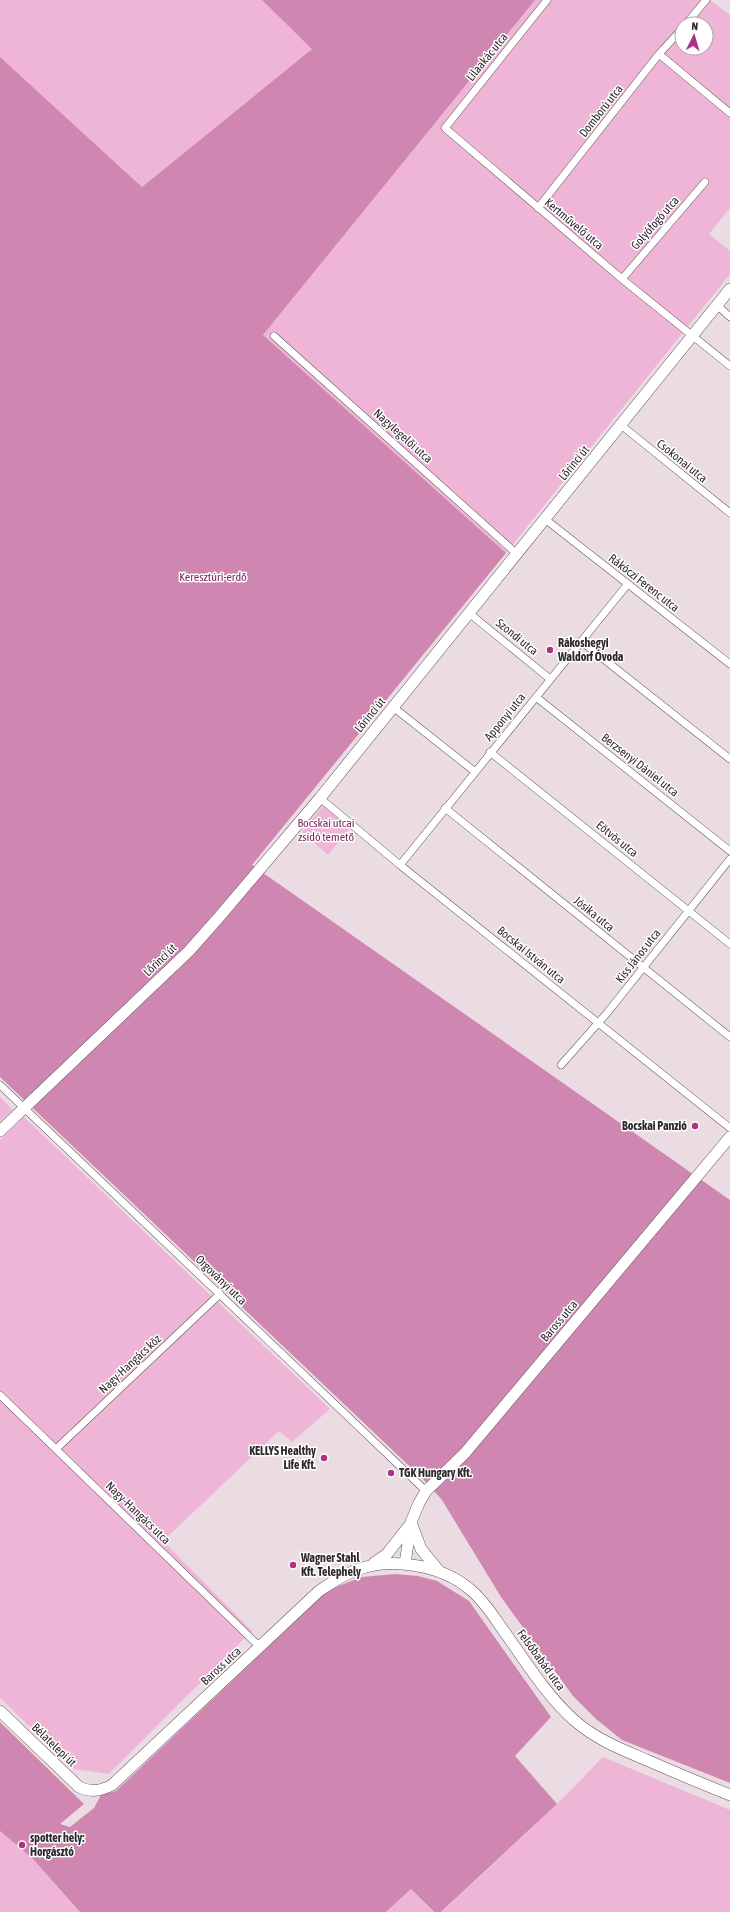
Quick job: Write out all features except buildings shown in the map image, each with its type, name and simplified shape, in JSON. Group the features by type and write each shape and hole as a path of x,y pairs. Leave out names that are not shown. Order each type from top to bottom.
{"street":[{"name":"Lilaakác utca","path":"444,128 546,0"},
{"path":"693,16 706,0"},
{"name":"Domború utca","path":"538,208 659,54 674,38"},
{"path":"659,54 730,113"},
{"name":"Kertművelő utca","path":"444,128 622,279 730,366"},
{"name":"Golyófogó utca","path":"622,279 705,182"},
{"name":"Lőrinci út","path":"0,1131 189,950 320,798 730,289"},
{"path":"717,305 730,317"},
{"name":"Nagylegelői utca","path":"274,336 517,554"},
{"name":"Csokonai utca","path":"621,426 730,513"},
{"name":"Rákóczi Ferenc utca","path":"545,519 627,584 729,660"},
{"name":"Apponyi utca","path":"400,865 474,771 627,584"},
{"name":"Szondi utca","path":"469,613 550,679"},
{"path":"581,641 730,759"},
{"name":"Berzsenyi Dániel utca","path":"536,696 730,851"},
{"path":"394,707 474,771"},
{"name":"Eötvös utca","path":"490,752 730,944"},
{"name":"Bocskai István utca","path":"320,798 400,865 730,1128"},
{"name":"Jósika utca","path":"445,808 730,1037"},
{"name":"Kiss János utca","path":"561,1065 607,1013 730,859"},
{"name":"Orgoványi utca","path":"0,1085 426,1491"},
{"name":"Baross utca","path":"94,1791 103,1790 112,1785 319,1591 348,1572 384,1563 405,1564 414,1511 426,1491 464,1453 730,1137"},
{"name":"Nagy-Hangács köz","path":"56,1449 220,1294"},
{"name":"Nagy-Hangács utca","path":"0,1395 260,1647"},
{"path":"411,1522 421,1549 439,1571"},
{"name":"Baross utca","path":"370,1566 392,1550 411,1522"},
{"name":"Felsőbabád utca","path":"405,1564 439,1571 461,1582 483,1602 543,1688 586,1730 609,1744 730,1795"},
{"name":"Bélatelepi út","path":"0,1711 79,1787 85,1790 94,1791"}],"green space":[{"path":"0,0 262,0 313,48 142,187 0,57"},
{"name":"Keresztúri-erdő","path":"262,0 535,0 263,335 506,553 252,865 730,1200 730,1783 622,1740 596,1719 573,1696 501,1597 442,1500 425,1481 0,1077 0,57 142,187 312,49"},
{"path":"535,0 710,0 730,15 730,208 709,234 730,251 730,274 506,553 263,335"},
{"name":"Bocskai utcai zsidó temető","path":"323,806 350,828 328,855 302,832"},
{"path":"0,1097 13,1110 0,1121"},
{"path":"24,1117 330,1409 292,1442 279,1431 163,1541 252,1631 109,1774 74,1769 0,1698 0,1140"},
{"path":"395,1574 418,1576 437,1581 469,1601 551,1717 515,1756 557,1804 441,1912 434,1912 411,1889 386,1912 80,1912 33,1859 0,1831 0,1722 84,1804 60,1824 70,1827 94,1808 101,1795 116,1791 328,1590 362,1577"},
{"path":"603,1757 730,1810 730,1912 442,1912 557,1804"},
{"path":"0,1831 33,1859 80,1912 0,1912"},
{"path":"411,1889 433,1912 386,1912"}],"place":[{"name":"Rákoshegyi Waldorf Óvoda","path":"550,650"},
{"name":"Bocskai Panzió","path":"695,1126"},
{"name":"KELLYS Healthy Life Kft.","path":"324,1458"},
{"name":"TGK Hungary Kft.","path":"391,1473"},
{"name":"Wagner Stahl Kft. Telephely","path":"293,1565"},
{"name":"spotter hely: Horgásztó","path":"22,1845"}]}
